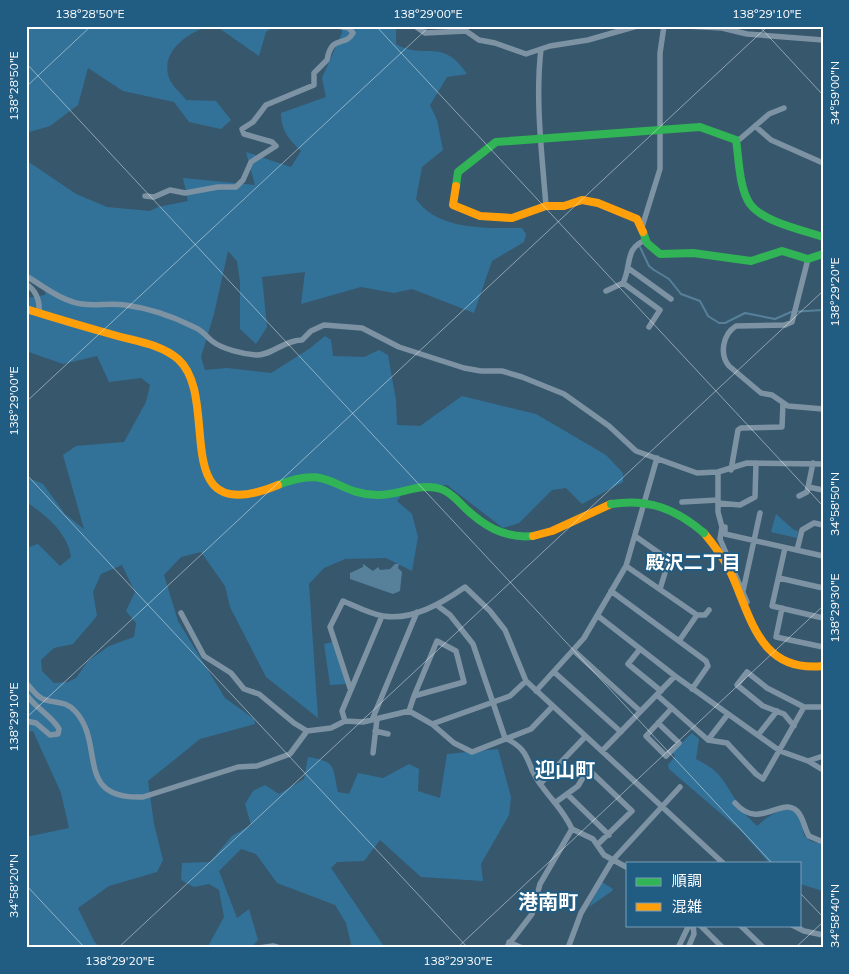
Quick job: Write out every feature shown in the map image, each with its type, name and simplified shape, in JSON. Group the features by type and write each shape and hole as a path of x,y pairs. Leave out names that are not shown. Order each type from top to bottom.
{"street":[{"path":"145,196 154,197 170,190 185,193 218,187 236,187 243,180 251,162 276,146 272,142 244,134 242,129 253,122 266,105 290,97 314,85 314,73 327,60 330,46 351,37 353,33 349,28 338,26"},
{"path":"415,26 425,33 466,31 479,40 495,43 526,54 541,49 588,40 637,26"},
{"path":"642,227 660,170 660,53 664,26"},
{"path":"686,26 722,28 747,34 823,40"},
{"path":"541,49 539,66 541,139 546,206"},
{"path":"784,108 769,114 740,139 736,140 700,127 496,142 458,172 453,205 480,216 512,218 546,206 564,206 582,200 592,201 637,219 650,247 660,254 693,253 752,262 782,251 808,259 823,254"},
{"path":"756,126 771,140 823,163"},
{"path":"736,140 750,205 764,216 823,237"},
{"path":"606,290 623,283 631,250 638,243 646,240"},
{"path":"808,259 792,322 785,325 740,325 730,331 724,345 724,361 761,393 772,395 788,406 823,409"},
{"path":"628,268 671,299"},
{"path":"26,276 54,294 72,302 85,306 99,303 126,305 149,311 195,327 214,343 226,348 255,355 262,354 292,340 302,340 311,331 324,325 362,328 399,347 464,368 481,371 502,371 564,394 609,426 636,450 696,473 731,470 747,463 823,464"},
{"path":"623,283 660,310 649,327"},
{"path":"26,284 35,291 38,297 39,313"},
{"path":"26,309 158,348 185,365 196,390 201,459 207,473 219,488 239,496 254,495 297,478 311,476 326,478 366,494 388,494 421,488 442,490 454,497 493,531 514,536 530,537 547,533 586,513 611,504 634,501 652,502 682,515 704,533 723,558 733,578 748,623 757,639 770,651 789,662 815,667 823,666"},
{"path":"731,470 738,430 741,428 782,427 783,403"},
{"path":"536,691 584,638 626,566 657,458"},
{"path":"682,502 718,501 740,505 755,497 756,463"},
{"path":"799,496 807,492 814,463"},
{"path":"718,472 718,501 722,527 720,539 747,602"},
{"path":"808,487 823,490"},
{"path":"743,591 760,513"},
{"path":"720,518 723,517 725,534 823,556"},
{"path":"797,550 802,530 814,523 823,525"},
{"path":"635,536 670,560 660,589"},
{"path":"785,548 772,606 823,618"},
{"path":"626,566 697,615 705,615 709,610"},
{"path":"779,578 823,588"},
{"path":"350,688 330,627 343,601 382,616 398,617 438,606 465,587 490,611 505,630 526,681 722,862"},
{"path":"611,591 706,661 708,666 692,689"},
{"path":"438,606 450,615 473,644 505,738 518,744 525,753 540,784 564,812 572,829 593,839 604,855 626,867"},
{"path":"782,608 776,637 823,647"},
{"path":"373,753 375,719 417,612"},
{"path":"181,613 204,656 230,673 244,689 259,694 294,723 307,731 331,728 345,721 363,722 409,711 432,724 454,743 472,752 530,729 552,707"},
{"path":"679,641 697,615"},
{"path":"345,721 342,711 350,688 382,616"},
{"path":"598,616 692,689 758,735 780,750 823,770"},
{"path":"409,711 414,696 437,641 456,651 464,682 414,696"},
{"path":"640,649 628,664 672,708 708,740 727,743 756,774 763,778 804,707"},
{"path":"573,650 640,711"},
{"path":"554,672 621,732"},
{"path":"794,726 784,714 763,706 737,685 747,672 767,688 804,707 823,707"},
{"path":"602,751 675,676"},
{"path":"432,724 510,696 526,681"},
{"path":"26,683 44,700 62,702 75,711 83,723 101,783 111,793 127,798 143,797 238,767 257,766 282,757 294,751 307,731"},
{"path":"26,694 43,714 56,724 59,729 58,734 50,735 36,723 26,721"},
{"path":"658,723 679,743 666,756 646,736 658,723 672,708"},
{"path":"758,735 776,711"},
{"path":"708,740 728,714"},
{"path":"375,731 388,734"},
{"path":"540,784 585,737"},
{"path":"808,762 823,756"},
{"path":"556,802 578,786 588,769 632,811 598,844"},
{"path":"568,948 581,913 612,861 680,786"},
{"path":"567,794 609,835"},
{"path":"735,803 745,811 759,814 767,814 781,807 793,809 802,817 809,836 823,842"},
{"path":"522,948 508,945 524,927 532,914 540,884 572,829"},
{"path":"678,948 689,926"},
{"path":"688,948 694,934 693,926"},
{"path":"701,926 723,948"},
{"path":"741,926 764,948"},
{"path":"794,926 804,931 823,935"},
{"path":"259,948 273,946 280,948"}],"shaded area":[{"path":"26,26 209,26 193,33 178,44 168,59 169,78 174,87 186,100 216,101 231,120 221,129 189,122 174,102 123,91 88,68 78,105 50,126 26,133"},
{"path":"216,26 274,26 266,32 259,56"},
{"path":"342,26 396,26 396,44 415,51 441,52 458,62 467,74 447,77 430,105 437,120 443,150 422,167 416,199 425,209 437,217 464,226 522,228 526,234 524,242 492,261 474,313 412,289 394,293 361,287 301,304 305,272 262,277 267,327 256,344 240,329 240,282 237,261 228,251 214,314 201,357 205,370 227,368 271,373 309,349 325,336 331,340 333,356 364,357 379,350 388,355 396,400 397,425 420,426 462,396 536,414 606,455 623,473 623,482 582,504 566,488 552,490 519,523 503,528 447,485 409,485 397,501 412,514 418,537 412,571 386,558 345,559 324,568 309,584 318,718 266,677 230,607 225,586 201,552 181,557 164,575 178,621 225,698 254,719 255,724 200,739 148,781 154,824 163,860 157,872 109,886 78,908 94,941 100,948 26,948 26,837 69,828 61,793 33,731 26,732 26,548 38,544 60,566 71,557 69,548 60,532 48,518 26,502 26,477 43,484 65,514 84,529 63,455 76,446 124,442 146,402 150,385 141,378 109,382 97,356 63,364 26,351 26,298 45,295 46,285 26,275 26,160 76,194 107,207 150,211 158,207 188,201 183,178 255,185 246,152 291,167 301,151 286,134 282,125 281,113 326,97 322,78 342,33","holes":["122,565 135,592 126,611 136,623 134,637 109,646 88,661 76,678 68,682 54,683 42,671 41,660 54,648 73,644 97,616 93,592 101,574"]},
{"path":"776,514 794,530 798,531 797,538 771,532"},
{"path":"363,564 373,571 378,567 380,570 390,569 395,564 399,564 398,568 402,572 400,591 393,594 350,579 350,573 363,567"},
{"path":"333,642 346,684 330,685 324,644"},
{"path":"692,733 699,739 696,759 711,768 719,776 736,800 748,810 746,815 757,826 780,811 792,811 798,814 806,837 811,841 823,844 823,891 802,885 802,862 768,862 740,830 669,769 668,765 675,756 672,752"},
{"path":"498,749 511,797 509,815 481,864 483,881 421,877 380,840 364,861 337,862 331,868 385,948 352,948 346,923 335,905 277,883 256,854 241,849 219,871 237,918 249,909 258,940 250,948 207,948 224,917 219,890 209,884 194,887 181,880 182,863 210,862 232,836 251,825 245,804 253,791 265,785 279,794 304,779 308,757 329,763 334,771 338,792 349,794 358,773 383,778 409,764 419,769 418,791 440,798 447,754"},
{"path":"602,882 613,889 612,891 589,907"}],"waterway":[{"path":"640,247 649,266 669,279 681,294 700,301 708,316 719,323 725,323 745,313 775,319 791,312 823,310"}],"traffic: fast":[{"path":"456,186 458,172 496,142 700,127 736,140 744,190 750,204 756,210 774,221 823,237"},
{"path":"643,232 647,243 660,254 693,253 751,261 782,251 808,259 823,254"},
{"path":"278,485 296,479 321,478 351,490 377,495 433,487 450,494 477,519 494,529 512,535 533,536"},
{"path":"611,504 637,503 661,507 683,518 704,533"}],"traffic: slow":[{"path":"456,186 453,205 480,216 512,218 546,206 564,206 582,200 598,203 637,219 643,232"},
{"path":"26,309 148,344 171,354 178,359 191,378 197,402 202,455 208,476 221,491 243,495 278,485"},
{"path":"533,536 552,531 611,504"},
{"path":"704,533 727,566 760,638 771,651 784,660 801,666 823,666"}],"district":[{"name":"殿沢二丁目","path":"693,562"},
{"name":"迎山町","path":"565,770"},
{"name":"港南町","path":"548,902"}]}
